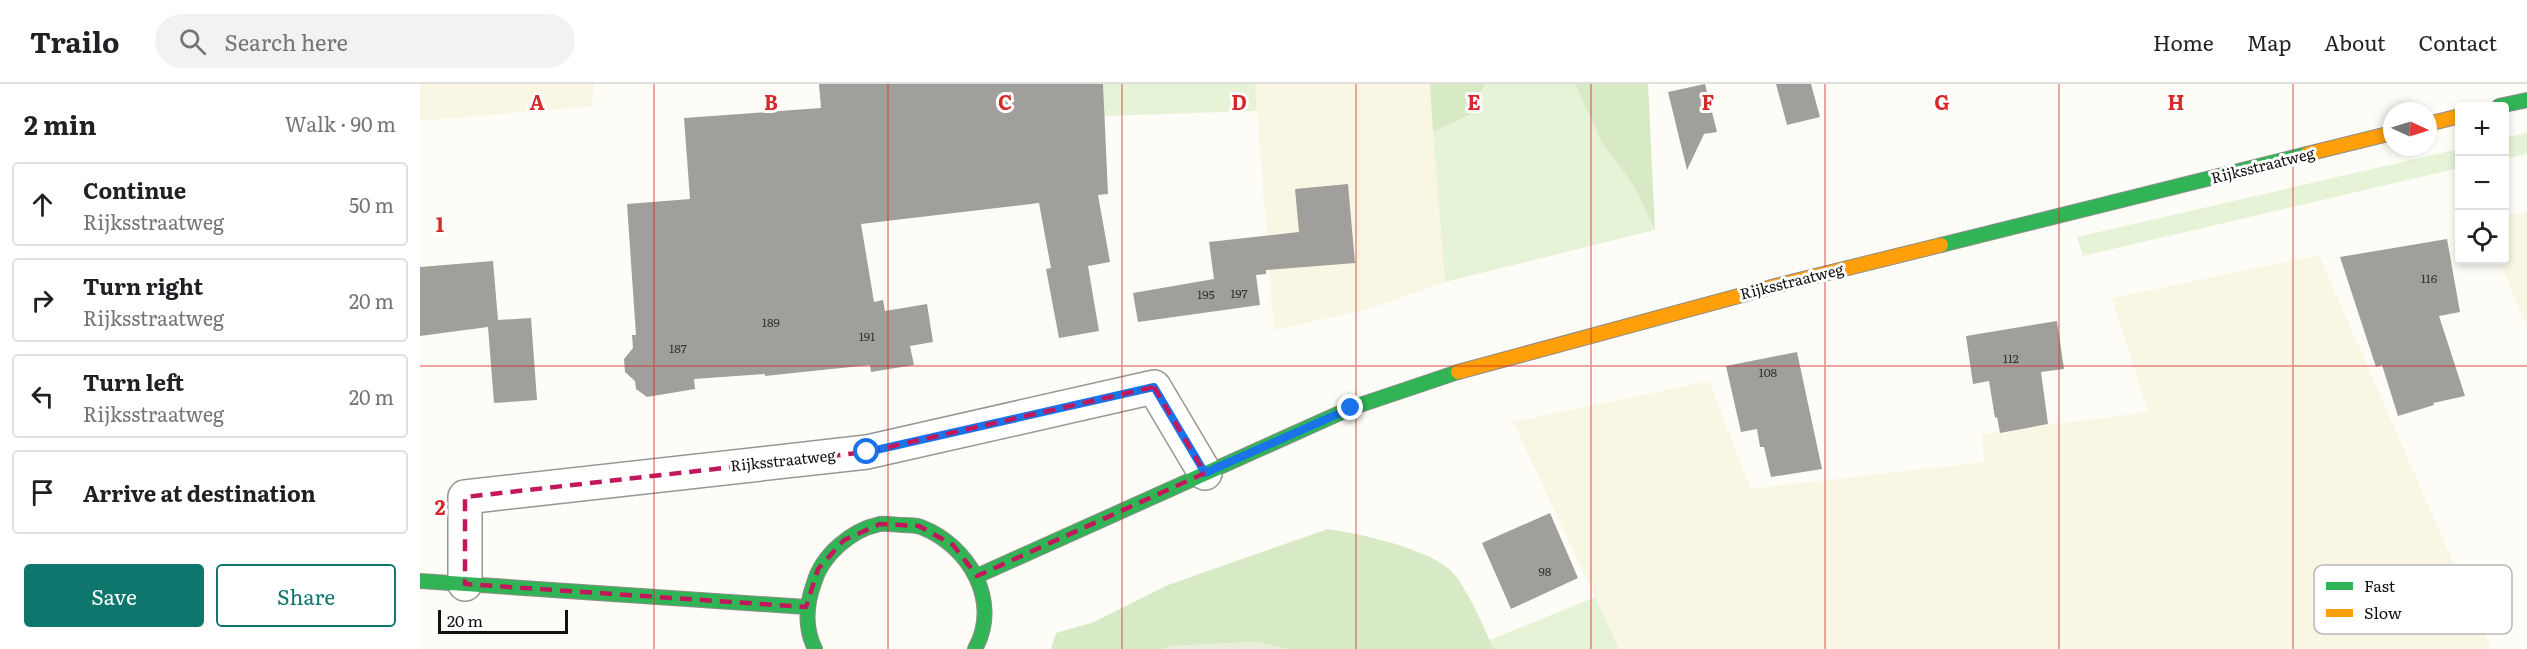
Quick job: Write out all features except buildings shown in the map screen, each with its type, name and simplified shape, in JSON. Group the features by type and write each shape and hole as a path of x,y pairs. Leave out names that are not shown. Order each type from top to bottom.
{"main road":[{"path":"2509,104 2527,99"},
{"path":"2437,122 2455,117"},
{"name":"Rijksstraatweg","path":"977,576 1351,408 1515,354 1784,284 2383,135"},
{"path":"815,649 810,639 806,607 818,569 844,540 880,525 919,526 953,545 977,576 985,608 980,640 975,649"},
{"path":"420,581 806,607"}],"street":[{"name":"Rijksstraatweg","path":"465,584 465,497 867,452 1154,387 1205,473"}],"highlighted area":[{"path":"1154,387 1205,473 977,576 953,545 919,526 880,524 844,540 818,569 806,607 465,584 465,497 867,452"}],"shaded area":[{"path":"420,84 594,84 592,106 420,121"},
{"path":"1255,84 1430,84 1445,282 1365,310 1274,330"},
{"path":"2527,212 2527,327 2501,264 2509,264 2509,215"},
{"path":"2319,255 2454,565 2314,565 2314,634 2484,634 2491,649 1619,649 1513,422 1709,381 1751,489 1984,462 1982,434 2148,412 2112,298"}],"green space":[{"path":"1103,84 1255,84 1257,111 1104,116"},
{"path":"1430,84 1485,84 1470,115 1433,132"},
{"path":"1485,84 1575,84 1601,141 1635,188 1655,230 1445,282 1433,132 1470,115"},
{"path":"1575,84 1648,84 1655,230 1635,188 1601,141"},
{"path":"2527,133 2527,154 2509,158 2509,137"},
{"path":"2455,150 2455,169 2083,256 2077,237 2429,156 2437,156 2437,154"},
{"path":"1328,529 1357,534 1407,548 1436,560 1448,568 1467,594 1494,649 1287,649 1256,642 1172,646 1164,649 1051,649 1056,633 1094,622 1168,585"},
{"path":"1595,597 1619,649 1494,649 1490,640"},
{"path":"1256,642 1287,649 1164,649 1172,646"}],"traffic: fast":[{"path":"2509,104 2527,100"},
{"path":"1941,245 2307,154"},
{"path":"977,576 1351,408 1458,372"},
{"path":"815,649 811,641 807,616 811,591 818,573 839,545 859,532 880,524 921,527 938,535 966,561 976,577 985,612 982,631 975,649"},
{"path":"420,581 806,607"}],"traffic: slow":[{"path":"2437,122 2455,117"},
{"path":"2307,154 2383,135"},
{"path":"1458,372 1783,284 1941,245"}],"route":[{"path":"867,452 1154,387 1205,473 1351,408"}]}
